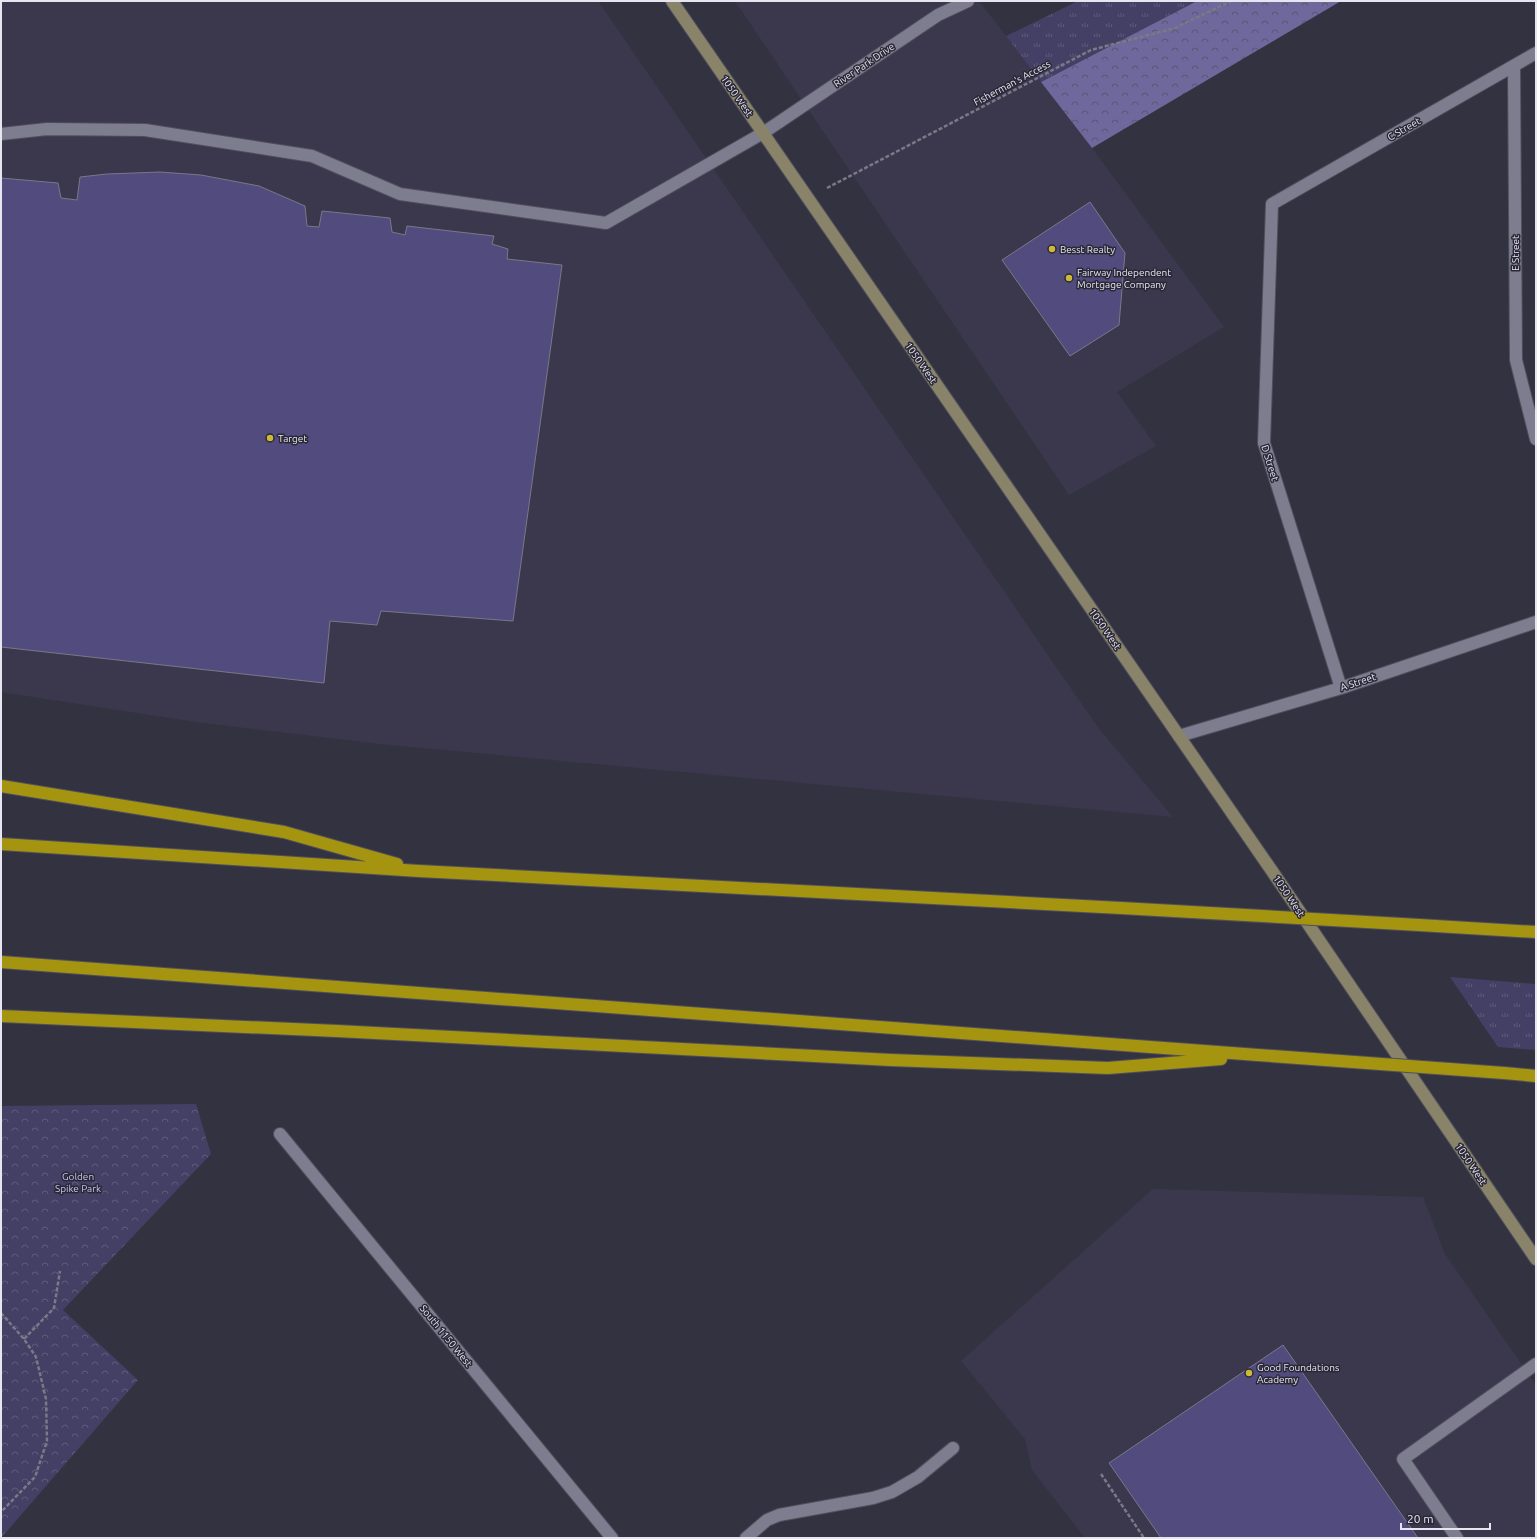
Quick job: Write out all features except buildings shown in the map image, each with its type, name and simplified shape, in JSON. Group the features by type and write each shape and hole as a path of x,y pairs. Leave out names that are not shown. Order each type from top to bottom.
{"highway":[{"path":"1,786 284,832 419,871"},
{"path":"1,844 419,871 1121,908 1536,932"},
{"path":"1,962 1536,1076"},
{"path":"1,1016 337,1031 891,1060 1108,1068 1258,1055"}],"main road":[{"name":"1050 West","path":"672,1 1179,736 1536,1259"}],"street":[{"name":"River Park Drive","path":"1,134 47,130 145,130 312,156 400,194 606,223 763,133 938,15 968,1"},
{"name":"C Street","path":"1272,204 1536,53"},
{"name":"E Street","path":"1514,66 1516,360 1536,439"},
{"name":"D Street","path":"1272,204 1264,442 1341,688"},
{"name":"A Street","path":"1179,736 1341,688 1536,622"},
{"name":"South 1150 West","path":"280,1134 612,1538"},
{"path":"1457,1538 1403,1459 1536,1364"},
{"path":"746,1538 767,1520 779,1515 873,1498 892,1492 918,1477 952,1448"}],"path":[{"name":"Fisherman's Access","path":"808,198 1092,50 1176,28 1231,1"},
{"path":"24,1340 54,1308 60,1270"},
{"path":"1,1313 36,1357 46,1399 47,1441 35,1477 1,1512"},
{"path":"1101,1474 1144,1538"}],"shaded area":[{"path":"1,1 598,1 1074,693 1101,731 1173,817 389,745 196,722 1,692"},
{"path":"735,1 979,1 1092,148 1224,327 1117,392 1156,446 1069,495"},
{"name":"Good Foundations Academy","path":"1153,1189 1423,1197 1445,1254 1536,1385 1536,1538 1085,1538 1032,1470 1025,1439 961,1361"}],"green space":[{"path":"1078,1 1197,1 1041,82 1006,36"},
{"path":"1197,1 1341,1 1092,148 1041,82"},
{"path":"1450,977 1536,984 1536,1050 1498,1047"},
{"name":"Golden Spike Park","path":"196,1104 211,1154 63,1310 138,1380 1,1538 1,1106"}],"place":[{"name":"Besst Realty","path":"1052,249"},
{"name":"Fairway Independent Mortgage Company","path":"1069,278"},
{"name":"Target","path":"270,438"},
{"name":"Good Foundations Academy","path":"1249,1373"}]}
